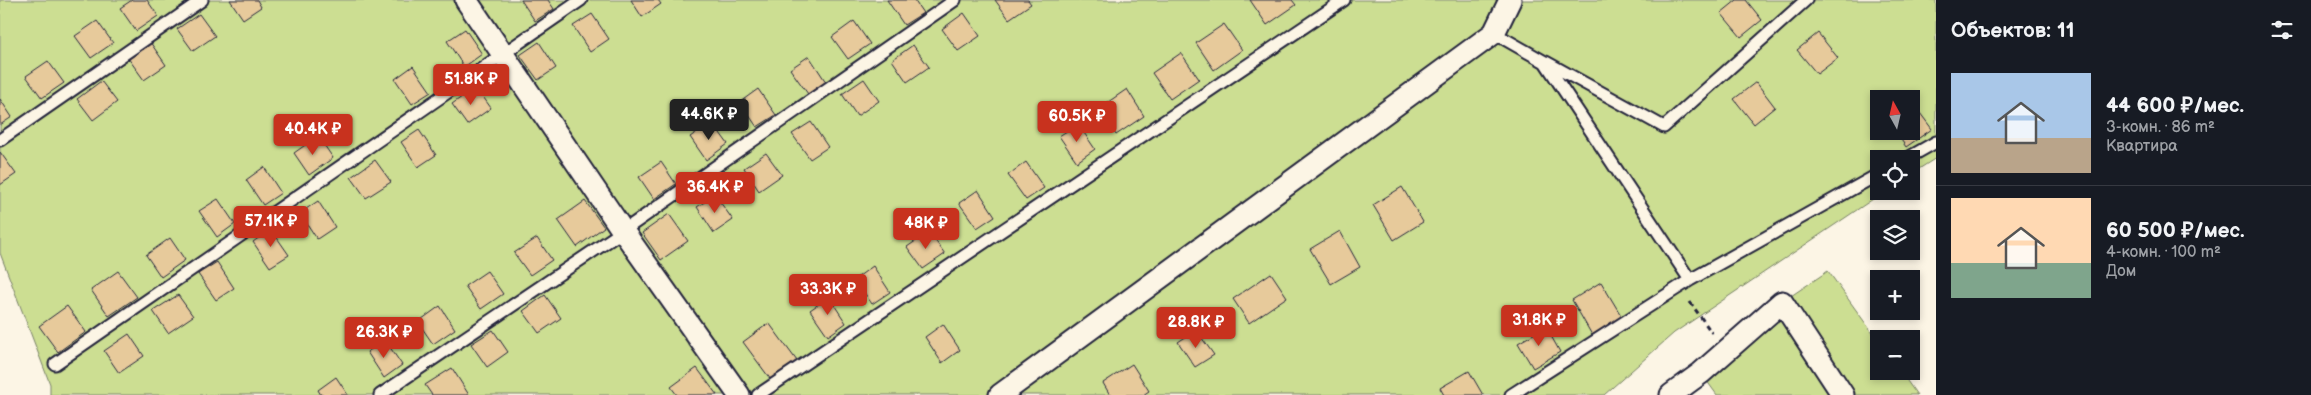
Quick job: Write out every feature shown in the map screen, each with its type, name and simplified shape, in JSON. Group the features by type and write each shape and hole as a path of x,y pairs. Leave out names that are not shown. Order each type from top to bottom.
{"street":[{"path":"466,0 623,231 739,395"},
{"path":"1000,395 1494,33 1510,0"},
{"path":"1670,395 1726,351 1782,302 1843,395"}],"lane":[{"path":"0,140 202,0"},
{"path":"55,364 581,0"},
{"path":"380,395 623,231 955,0"},
{"path":"758,395 1344,0"},
{"path":"1494,33 1664,126 1806,0"},
{"path":"1545,62 1690,280"},
{"path":"1920,151 1936,142"},
{"path":"1511,395 1690,280 1870,179"}],"path":[{"path":"1679,287 1726,351"}],"green space":[{"path":"0,0 1936,0 1936,158 1920,168 1920,150 1870,150 1870,200 1872,200 1674,333 1604,395 50,395 50,384 0,253"},
{"path":"1828,271 1870,330 1870,380 1906,380 1917,395 1717,395 1701,373 1782,302"}],"building":[{"path":"132,0 147,0 158,16 136,31 120,8"},
{"path":"230,0 257,0 261,7 243,19"},
{"path":"521,0 548,0 554,9 535,21"},
{"path":"631,0 658,0 661,4 642,17"},
{"path":"887,0 914,0 923,13 904,25"},
{"path":"995,0 1028,0 1031,4 1009,19"},
{"path":"1250,0 1292,0 1296,5 1267,25"},
{"path":"1737,0 1746,0 1762,20 1741,37 1721,13"},
{"path":"964,13 980,36 958,51 942,29"},
{"path":"199,14 215,36 193,51 177,29"},
{"path":"592,14 609,39 590,52 573,26"},
{"path":"97,21 113,43 91,58 75,36"},
{"path":"854,21 870,44 848,59 832,37"},
{"path":"1224,24 1242,50 1214,70 1196,43"},
{"path":"465,29 482,54 464,67 447,41"},
{"path":"1818,33 1838,58 1817,74 1797,50"},
{"path":"150,42 166,65 144,80 128,58"},
{"path":"539,42 556,68 538,80 520,55"},
{"path":"913,45 929,67 907,82 892,60"},
{"path":"1181,53 1199,79 1170,99 1152,73"},
{"path":"809,56 826,82 808,94 790,69"},
{"path":"48,61 64,83 42,98 26,76"},
{"path":"413,66 431,92 412,104 395,79"},
{"path":"864,79 879,101 857,116 842,94"},
{"path":"101,81 117,102 93,120 77,99"},
{"path":"1756,82 1775,107 1754,124 1734,99"},
{"path":"476,87 491,108 467,125 452,104"},
{"path":"758,89 776,115 757,127 740,102"},
{"path":"1127,89 1144,116 1116,135 1098,109"},
{"path":"0,99 12,117 0,125"},
{"path":"1920,113 1932,129 1920,137"},
{"path":"712,122 728,144 706,160 690,137"},
{"path":"811,122 828,147 810,159 792,134"},
{"path":"1078,124 1095,149 1077,162 1059,136"},
{"path":"419,130 436,155 418,167 401,142"},
{"path":"318,136 333,158 309,175 294,153"},
{"path":"1901,140 1916,140 1906,147"},
{"path":"0,152 16,174 0,185"},
{"path":"766,153 782,175 759,191 744,168"},
{"path":"375,160 391,182 366,198 351,177"},
{"path":"661,162 676,184 654,199 639,177"},
{"path":"1026,162 1044,188 1026,200 1008,175"},
{"path":"264,167 281,193 263,205 246,180"},
{"path":"1402,187 1423,222 1394,240 1373,205"},
{"path":"978,190 995,216 977,228 959,203"},
{"path":"715,195 733,220 714,233 697,207"},
{"path":"218,199 235,224 217,237 199,211"},
{"path":"318,201 335,227 317,239 300,213"},
{"path":"585,201 604,227 577,247 558,220"},
{"path":"669,214 688,241 661,260 642,233"},
{"path":"271,229 289,255 270,267 253,242"},
{"path":"1340,231 1360,267 1331,284 1310,249"},
{"path":"929,232 945,254 923,269 907,247"},
{"path":"170,238 185,260 161,277 146,255"},
{"path":"537,238 552,260 530,275 514,253"},
{"path":"217,262 234,288 216,300 198,274"},
{"path":"873,266 890,292 872,304 855,279"},
{"path":"118,271 137,297 109,316 91,290"},
{"path":"487,271 503,294 481,309 465,286"},
{"path":"1271,273 1287,297 1249,323 1233,299"},
{"path":"1601,282 1622,317 1592,335 1572,300"},
{"path":"178,295 193,316 168,333 153,311"},
{"path":"545,295 561,318 539,333 523,311"},
{"path":"829,297 846,323 828,336 810,310"},
{"path":"67,306 86,332 58,352 39,326"},
{"path":"440,306 455,329 433,344 418,322"},
{"path":"769,323 797,361 771,380 743,342"},
{"path":"943,324 960,350 942,363 925,337"},
{"path":"1546,327 1560,352 1533,368 1518,343"},
{"path":"493,330 508,352 487,367 471,344"},
{"path":"1196,330 1214,355 1195,367 1178,342"},
{"path":"129,334 144,356 119,373 104,351"},
{"path":"385,340 402,365 384,378 367,352"},
{"path":"1132,364 1149,391 1143,395 1110,395 1103,383"},
{"path":"452,368 469,395 432,395 425,385"},
{"path":"697,368 717,395 677,395 671,387"},
{"path":"1469,371 1483,395 1444,395 1440,388"},
{"path":"336,377 348,395 321,395 318,390"}]}
